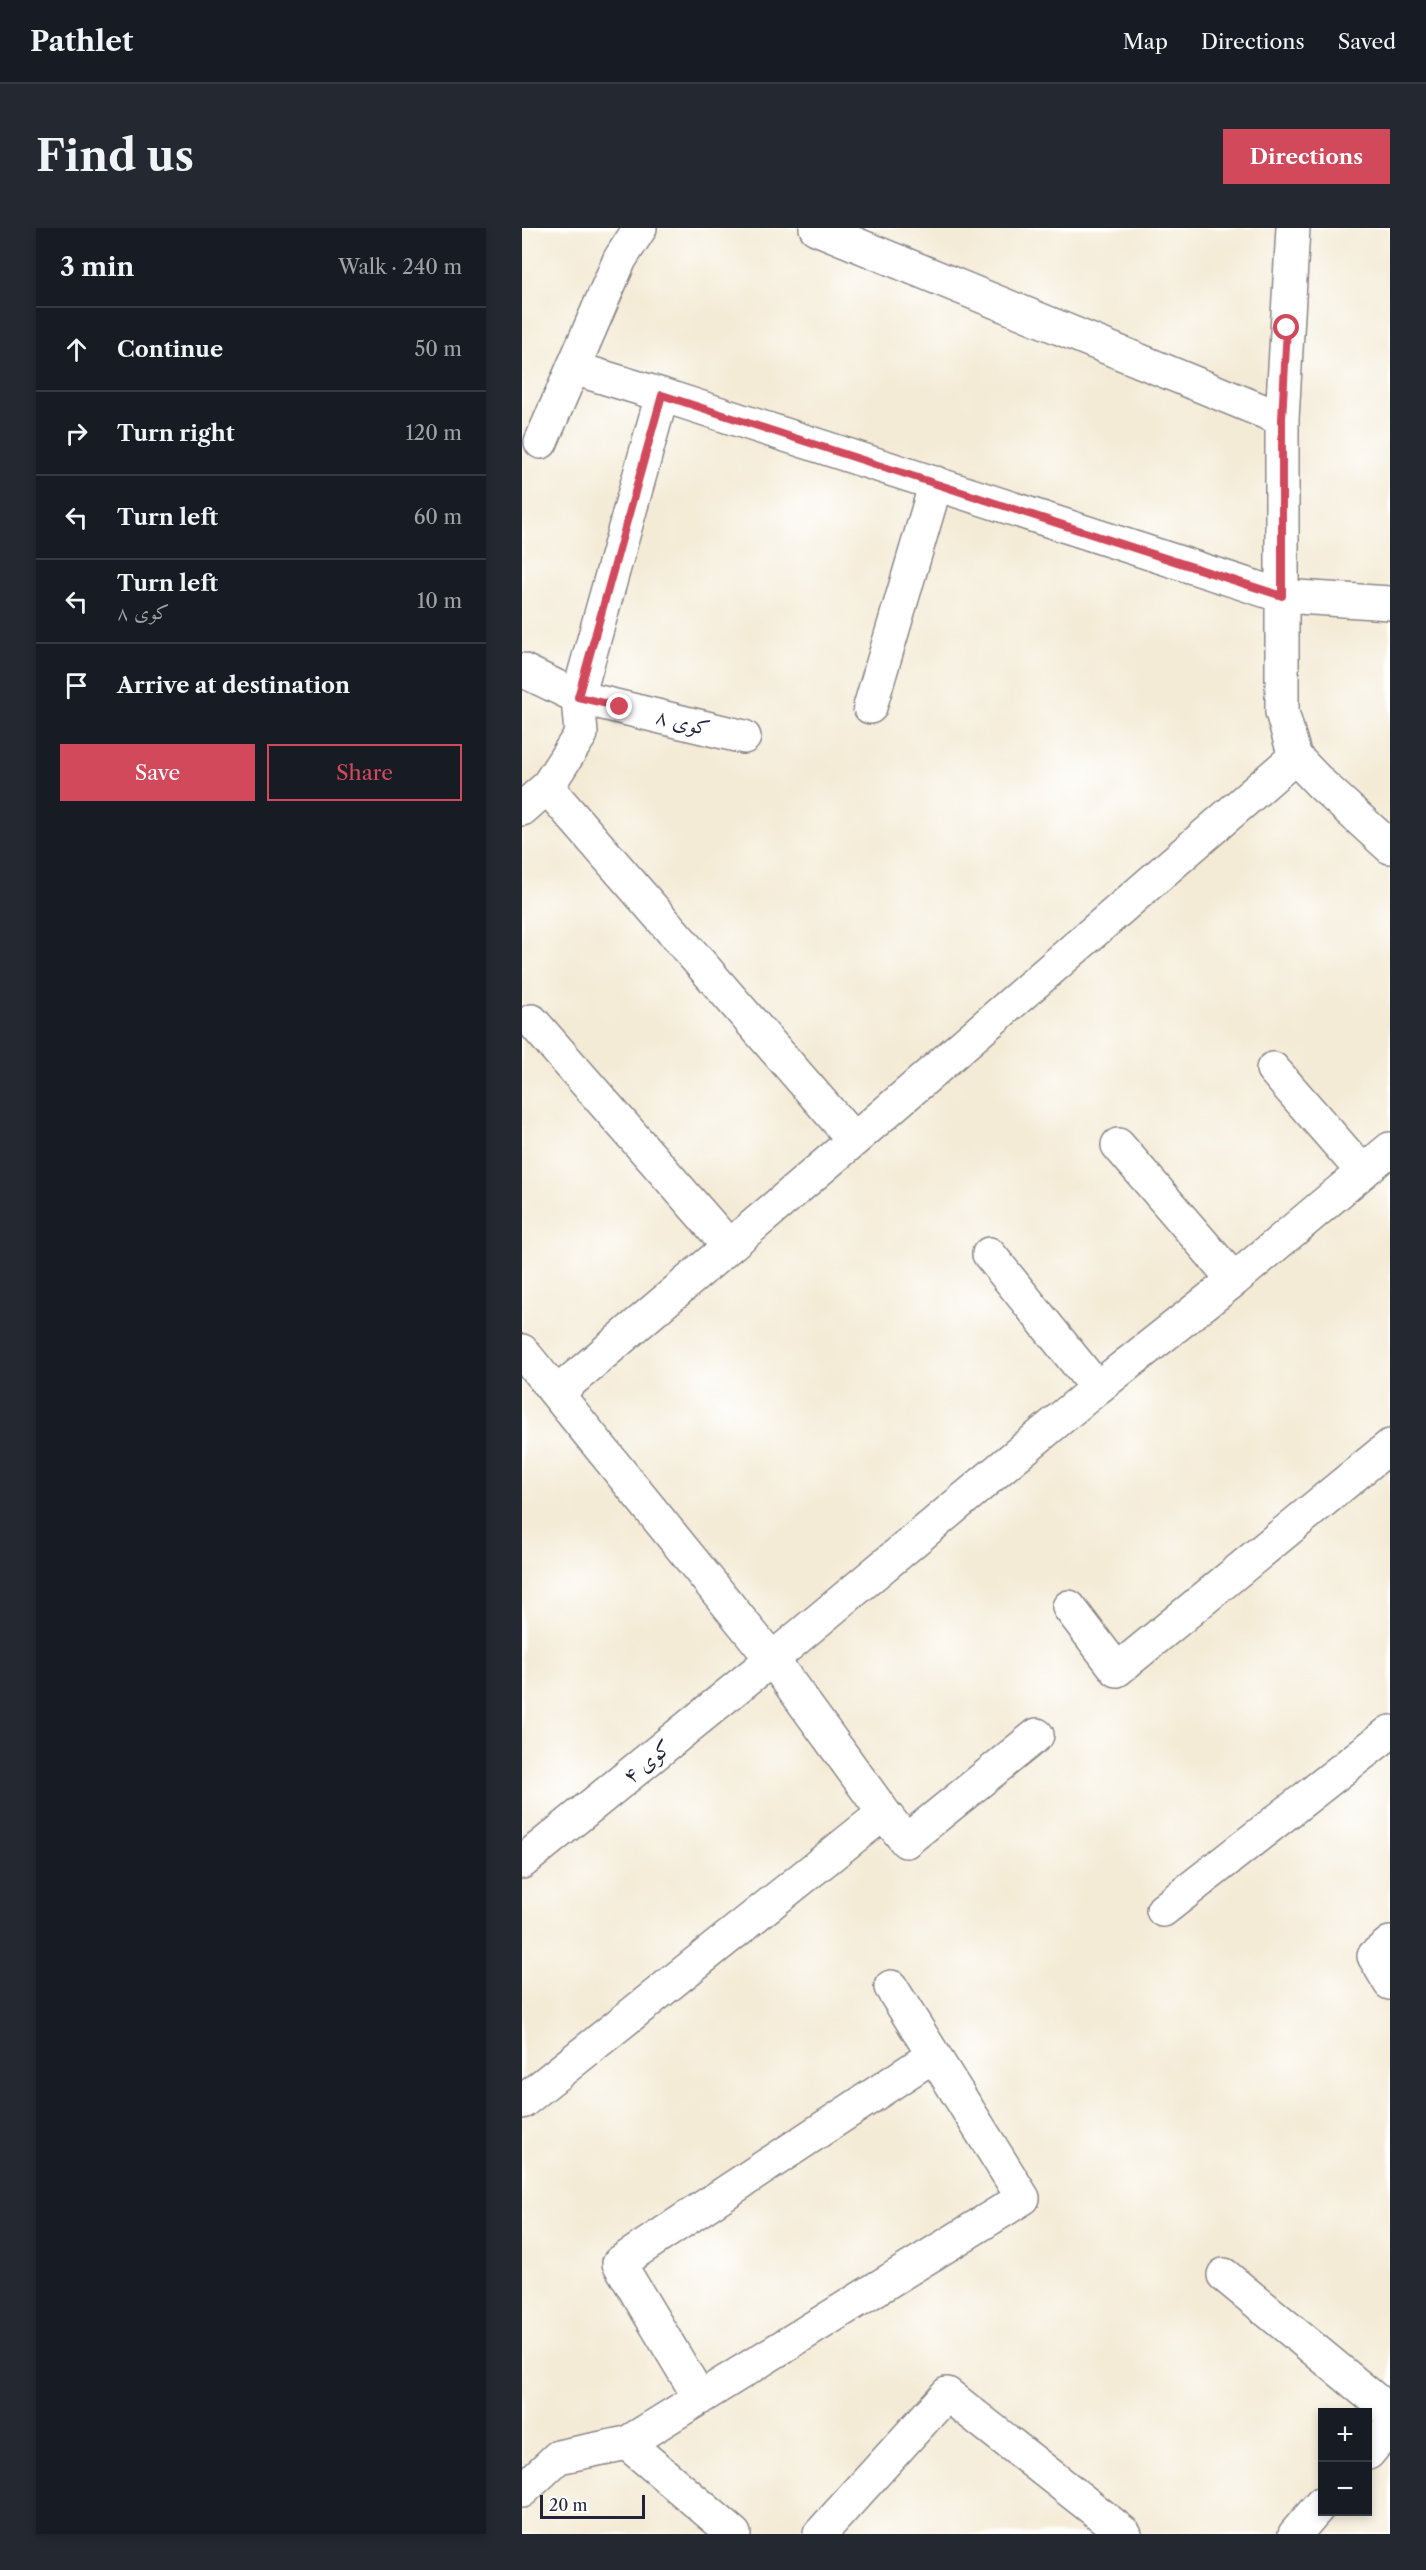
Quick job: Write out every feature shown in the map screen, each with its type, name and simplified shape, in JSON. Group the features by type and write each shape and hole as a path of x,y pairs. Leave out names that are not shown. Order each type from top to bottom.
{"street":[{"path":"541,442 620,259 640,228"},
{"path":"816,228 1282,419"},
{"path":"1285,231 1282,419 1282,712 1295,757 1390,847"},
{"path":"573,368 1282,596 1390,603"},
{"path":"522,809 547,787 581,734 578,697 662,395"},
{"path":"870,707 936,483"},
{"name":"کوی ۸","path":"522,670 578,697 744,737"},
{"path":"557,1393 854,1140 1295,757"},
{"path":"547,787 854,1140"},
{"path":"532,1021 729,1246"},
{"path":"1273,1069 1363,1172"},
{"path":"1118,1145 1234,1280"},
{"name":"کوی ۴","path":"522,1862 772,1659 1097,1388 1234,1280 1390,1149"},
{"path":"989,1254 1097,1388"},
{"path":"522,1351 772,1659 906,1841 1037,1735"},
{"path":"1069,1608 1117,1670 1390,1446"},
{"path":"1163,1910 1390,1732"},
{"path":"522,2102 884,1813"},
{"path":"1390,1943 1374,1956 1390,1983"},
{"path":"522,2491 558,2457 627,2442 1023,2198 891,1987"},
{"path":"700,2398 619,2263 934,2055"},
{"path":"1224,2275 1390,2412"},
{"path":"820,2534 946,2394 1125,2534"},
{"path":"1372,2448 1390,2427"},
{"path":"627,2442 734,2534"},
{"path":"1295,2534 1318,2509"}],"route":[{"path":"620,707 578,697 662,395 1282,596 1282,419 1287,328"}]}
